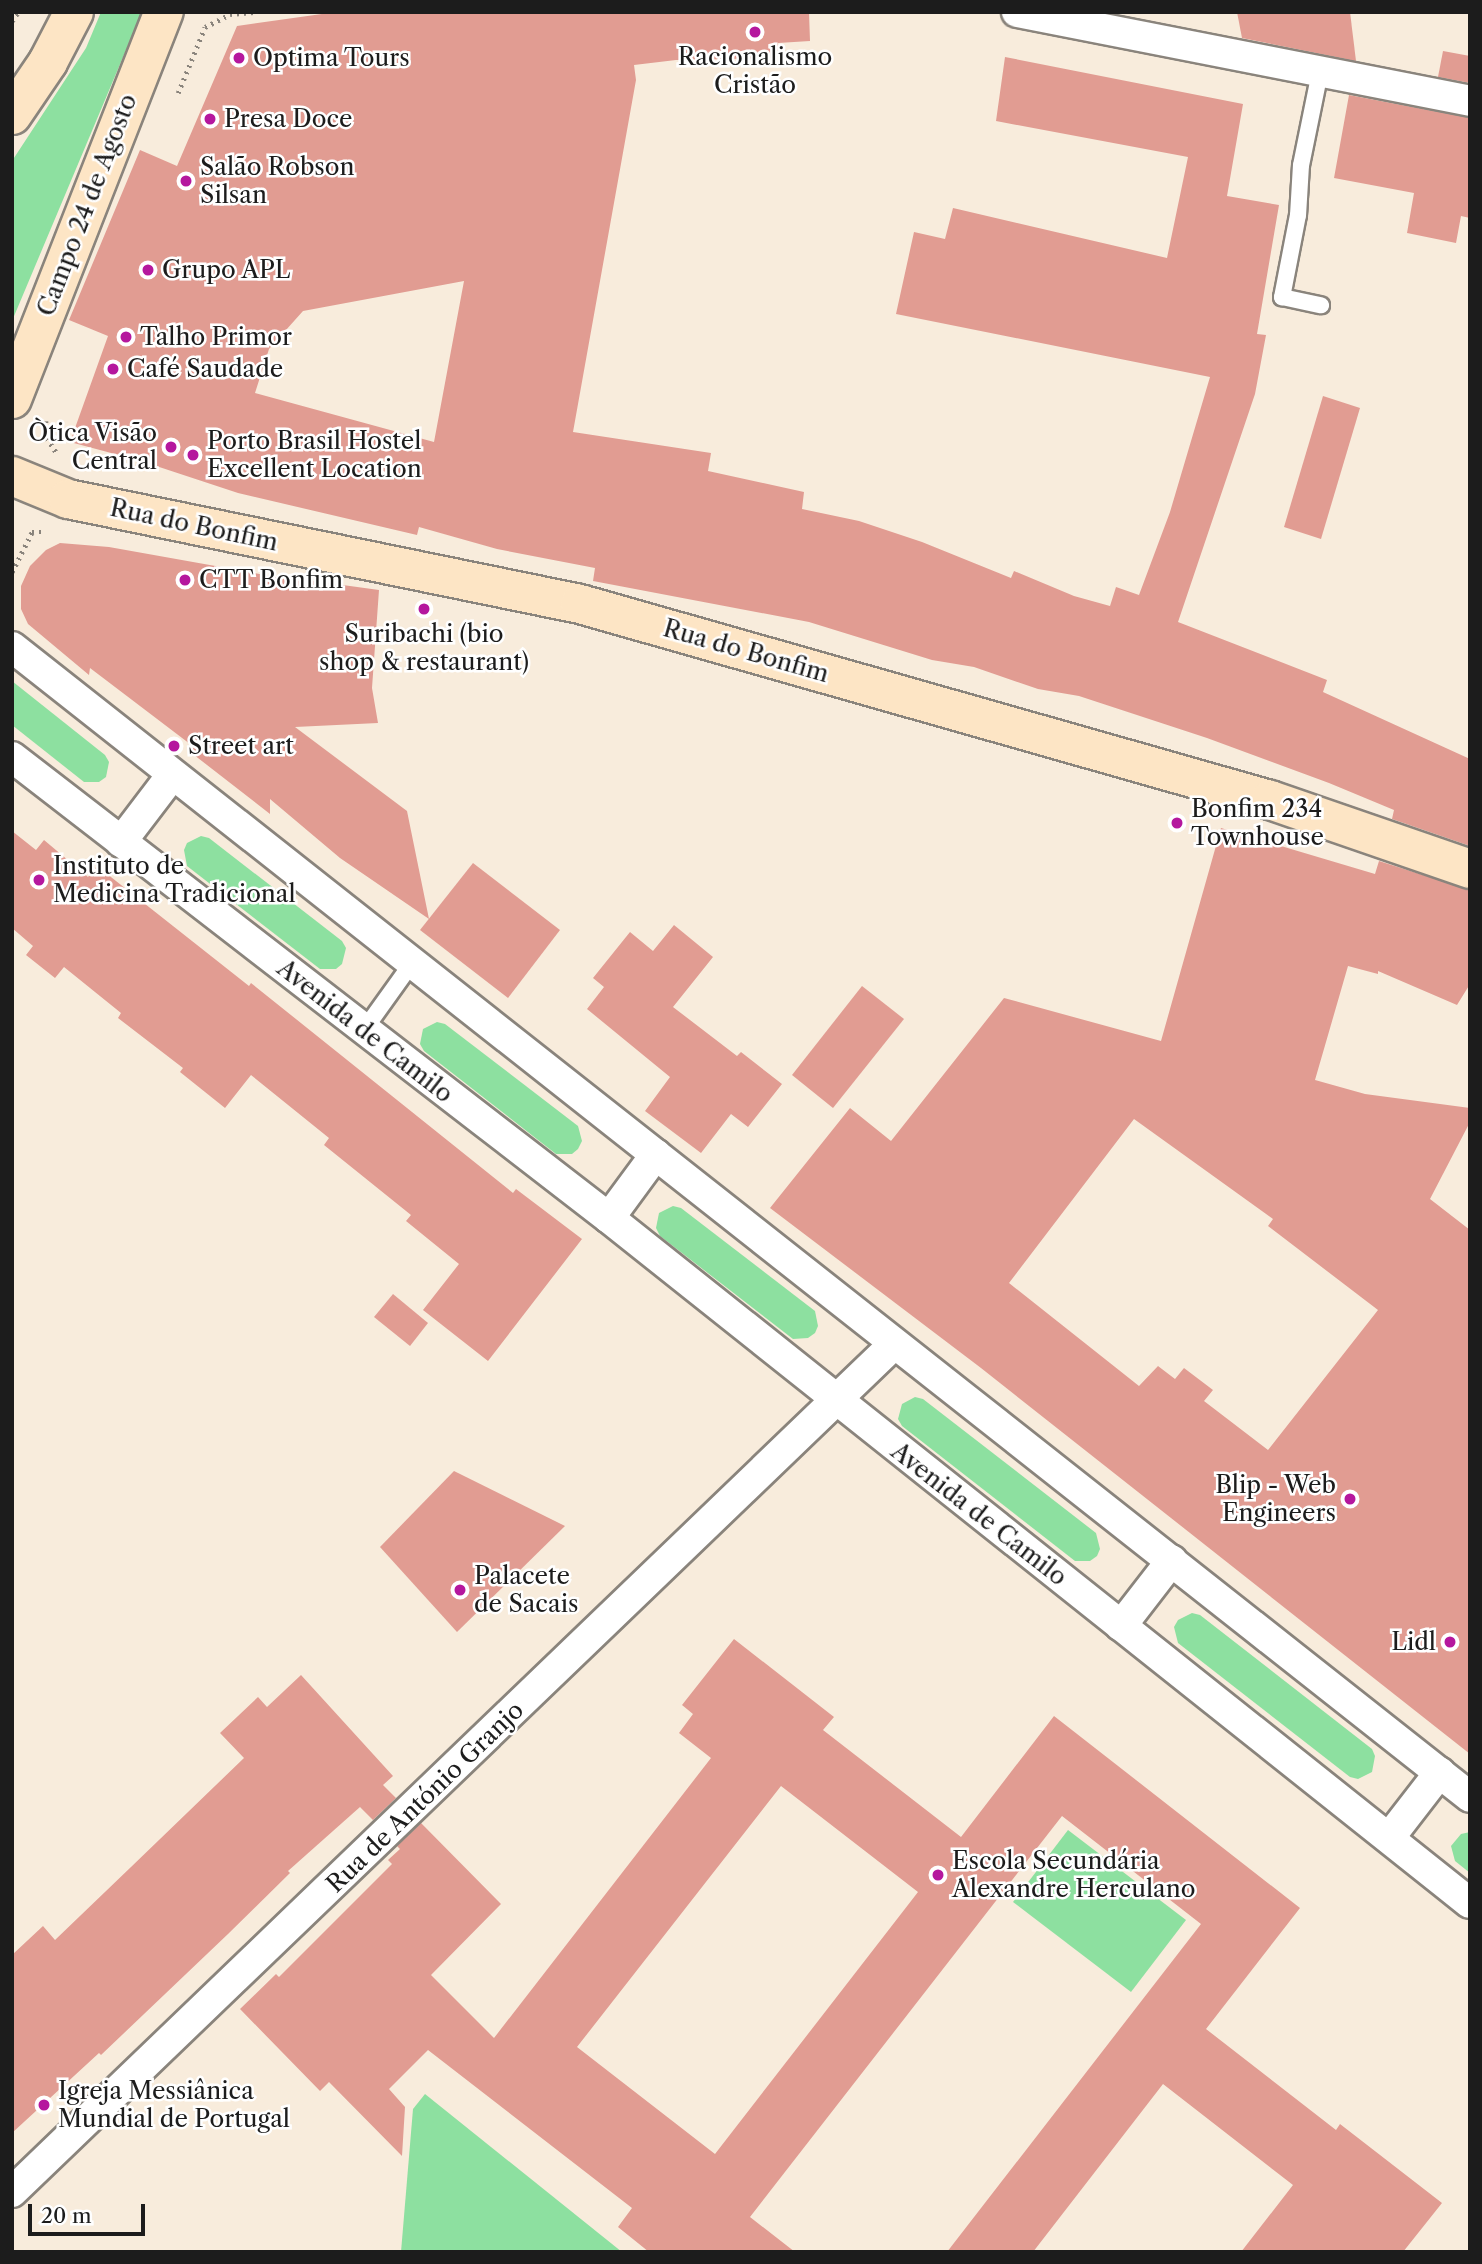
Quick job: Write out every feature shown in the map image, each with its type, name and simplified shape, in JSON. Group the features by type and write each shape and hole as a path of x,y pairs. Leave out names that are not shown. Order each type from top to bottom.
{"main road":[{"path":"12,115 48,62 74,12"},
{"name":"Campo 24 de Agosto","path":"12,399 164,12"},
{"name":"Rua do Bonfim","path":"12,476 68,499 580,604 1270,800 1470,869"}],"street":[{"path":"1017,12 1470,102"},
{"path":"12,647 1470,1797"},
{"name":"Avenida de Camilo","path":"12,757 609,1218 1470,1903"},
{"path":"121,842 172,775"},
{"path":"609,1218 656,1154"},
{"path":"837,1401 894,1344"},
{"name":"Rua de António Granjo","path":"12,2192 837,1401"},
{"path":"1121,1626 1172,1560"},
{"path":"1389,1838 1440,1772"}],"lane":[{"path":"1320,72 1301,165 1298,215 1282,297 1321,304"},
{"path":"364,1030 412,963"}],"path":[{"path":"12,21 18,12"},
{"path":"174,103 205,27 230,15 254,12"},
{"path":"46,417 47,438 58,455"},
{"path":"12,572 32,532 46,532"}],"green space":[{"path":"101,12 142,12 12,321 12,161 86,48"},
{"path":"12,681 105,755 109,762 106,777 99,782 84,782 12,725"},
{"path":"201,836 209,838 342,941 346,948 342,964 336,969 320,969 187,866 184,850 187,843"},
{"path":"437,1022 445,1024 578,1126 582,1141 578,1149 572,1154 556,1154 424,1051 420,1044 423,1029"},
{"path":"673,1206 681,1208 815,1311 818,1326 815,1333 808,1338 793,1339 660,1236 656,1228 659,1213"},
{"path":"915,1397 923,1399 1096,1533 1100,1549 1097,1556 1090,1561 1075,1561 902,1426 898,1419 902,1404"},
{"path":"1192,1613 1200,1615 1372,1749 1375,1756 1372,1772 1358,1779 1350,1777 1178,1643 1174,1627 1178,1620"},
{"path":"1068,1830 1186,1920 1131,1992 1013,1902"},
{"path":"1470,1832 1470,1873 1455,1861 1451,1846 1461,1834"},
{"path":"425,2094 622,2252 401,2252 413,2109"}],"building":[{"path":"336,12 809,12 810,41 778,43 777,58 676,60 634,65 636,80 573,432 711,453 708,471 804,492 802,509 859,521 922,542 1011,578 1014,571 1074,596 1110,606 1116,587 1139,595 1170,512 1210,377 896,314 914,232 945,239 953,208 1167,258 1188,157 996,121 1005,57 1243,104 1227,196 1279,205 1257,334 1266,335 1255,394 1178,622 1327,680 1323,692 1470,759 1470,846 1392,819 1394,810 1329,783 1207,738 1079,696 1038,689 974,667 932,660 809,622 593,581 595,568 497,549 419,527 417,535 238,493 141,461 70,442 108,336 69,320 140,150 177,166 237,26","holes":["464,281 434,442 255,393 269,349 303,311"]},
{"path":"1237,12 1350,12 1356,61 1242,38"},
{"path":"1443,51 1470,56 1470,83 1438,77"},
{"path":"1349,95 1470,118 1470,218 1461,216 1456,243 1407,233 1414,193 1334,178"},
{"path":"1323,396 1360,408 1321,539 1284,527"},
{"path":"60,543 109,547 299,581 379,590 372,688 378,723 295,727 407,811 429,919 340,858 270,799 270,814 189,751 190,744 90,668 89,675 28,624 21,609 21,586 30,566 46,550"},
{"path":"1221,828 1375,874 1379,861 1470,890 1470,984 1457,1005 1378,971 1378,974 1348,966 1315,1080 1365,1094 1470,1108 1470,1122 1430,1199 1470,1230 1470,1754 981,1368 770,1208 850,1108 891,1141 1004,998 1161,1041","holes":["1134,1119 1273,1219 1268,1226 1378,1310 1268,1450 1204,1401 1213,1390 1184,1368 1175,1379 1158,1366 1139,1386 1009,1283"]},
{"path":"12,831 36,850 44,840 88,877 97,866 249,986 251,983 513,1193 516,1189 582,1239 488,1361 423,1310 459,1264 406,1221 411,1215 324,1145 329,1138 251,1075 225,1108 180,1072 183,1068 118,1018 121,1013 64,967 55,978 26,955 33,946 12,928"},
{"path":"473,863 560,930 508,998 420,930"},
{"path":"674,925 713,957 673,1007 737,1056 741,1052 782,1084 748,1127 731,1114 701,1153 645,1111 670,1077 587,1009 604,987 593,978 630,932 653,951"},
{"path":"862,986 904,1019 833,1108 792,1075"},
{"path":"393,1294 428,1323 410,1346 374,1317"},
{"name":"Palacete de Sacais","path":"454,1471 565,1526 457,1632 380,1547"},
{"path":"734,1639 834,1717 823,1730 961,1837 1054,1716 1300,1908 1206,2029 1336,2130 1340,2124 1442,2203 1403,2252 1241,2252 1293,2185 1163,2084 1033,2252 947,2252 1201,1924 1062,1816 750,2217 795,2252 649,2252 618,2227 632,2208 428,2050 389,2089 405,2107 402,2156 329,2082 320,2091 240,2009 276,1974 279,1977 392,1864 388,1860 400,1849 397,1846 421,1823 501,1904 431,1975 494,2038 711,1758 679,1733 693,1714 682,1705","holes":["781,1786 918,1892 715,2154 577,2047"]},
{"path":"301,1675 393,1776 383,1785 396,1798 373,1820 360,1807 288,1871 290,1873 101,2055 99,2053 12,2133 12,1955 43,1926 55,1940 244,1758 220,1733 258,1697 267,1707"}],"place":[{"name":"Racionalismo Cristão","path":"755,32"},
{"name":"Optima Tours","path":"239,58"},
{"name":"Presa Doce","path":"210,119"},
{"name":"Salão Robson Silsan","path":"186,181"},
{"name":"Grupo APL","path":"148,270"},
{"name":"Talho Primor","path":"126,337"},
{"name":"Café Saudade","path":"113,369"},
{"name":"Òtica Visão Central","path":"171,447"},
{"name":"Porto Brasil Hostel Excellent Location","path":"193,455"},
{"name":"CTT Bonfim","path":"185,580"},
{"name":"Suribachi (bio shop & restaurant)","path":"424,609"},
{"name":"Street art","path":"174,746"},
{"name":"Bonfim 234 Townhouse","path":"1177,823"},
{"name":"Instituto de Medicina Tradicional","path":"39,880"},
{"name":"Blip - Web Engineers","path":"1350,1499"},
{"name":"Palacete de Sacais","path":"460,1590"},
{"name":"Lidl","path":"1450,1642"},
{"name":"Escola Secundária Alexandre Herculano","path":"938,1875"},
{"name":"Igreja Messiânica Mundial de Portugal","path":"44,2105"}]}
